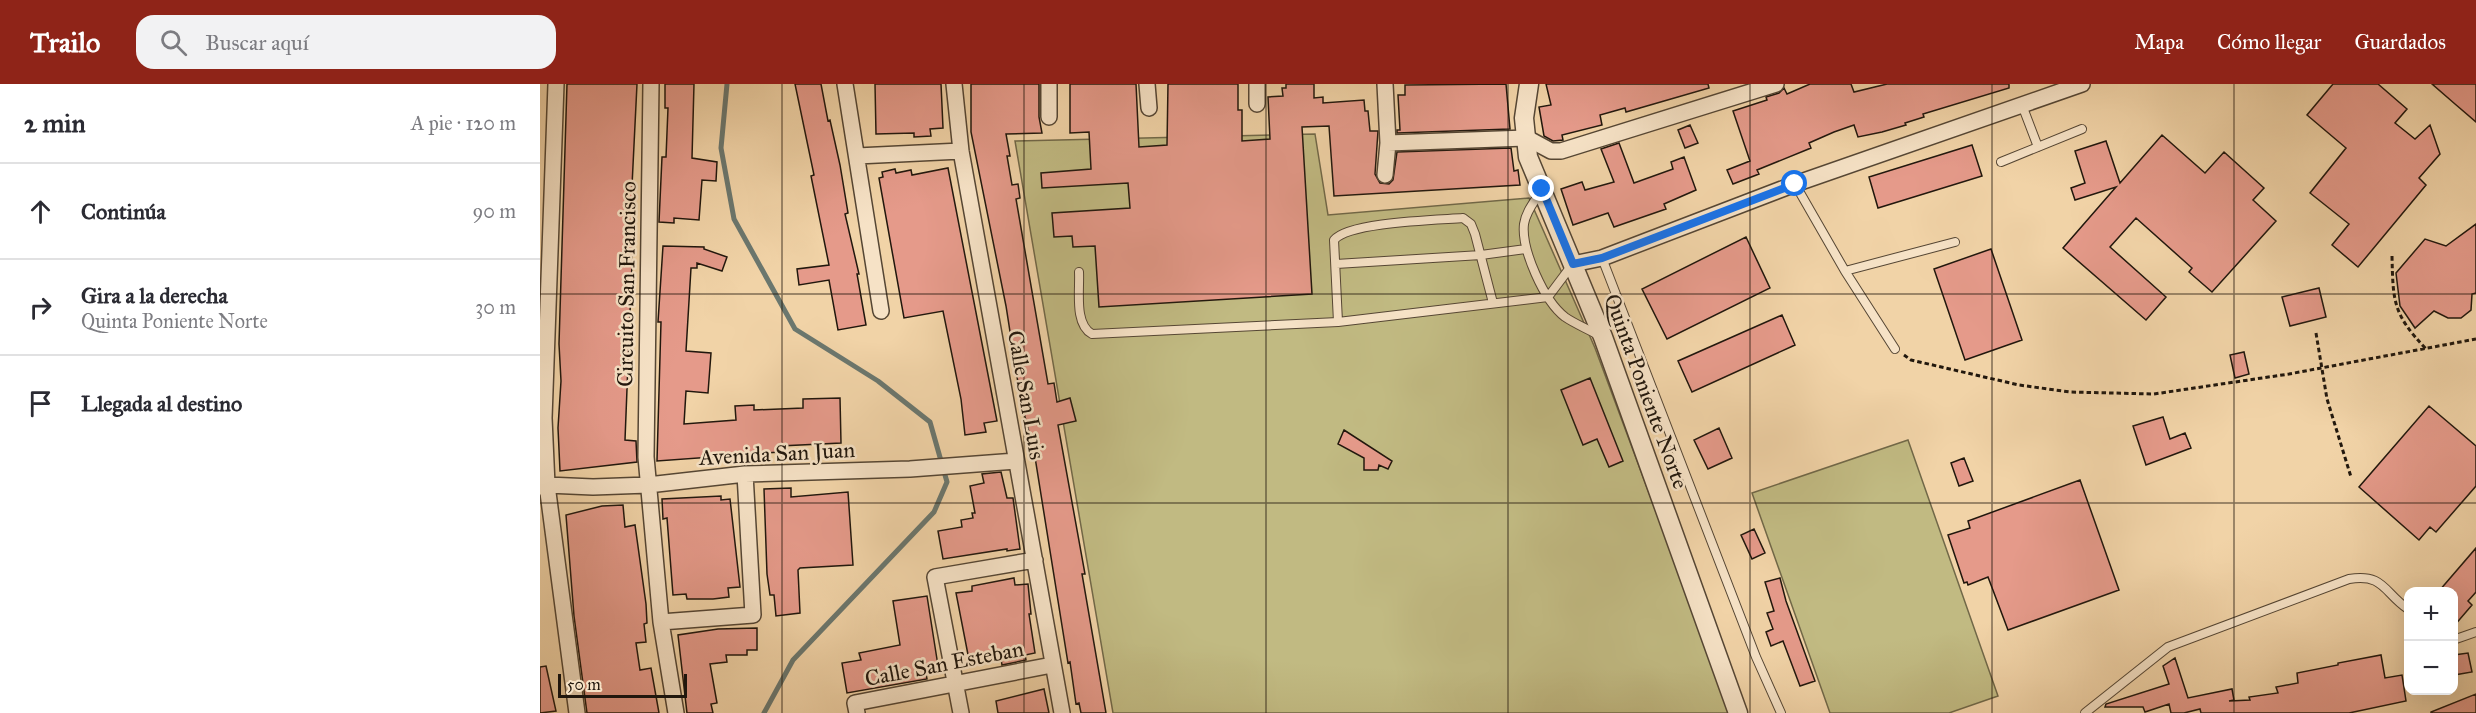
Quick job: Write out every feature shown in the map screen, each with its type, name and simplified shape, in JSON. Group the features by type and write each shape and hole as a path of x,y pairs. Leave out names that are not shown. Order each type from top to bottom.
{"street":[{"path":"556,84 544,418 544,486 577,713"},
{"name":"Circuito San Francisco","path":"651,84 646,457 661,621 676,713"},
{"path":"845,84 881,311"},
{"name":"Calle San Luis","path":"954,84 961,151 1062,713"},
{"path":"1049,84 1049,117"},
{"path":"1147,84 1149,108"},
{"path":"1257,84 1257,104"},
{"path":"1385,84 1388,143 1385,175"},
{"name":"Quinta Poniente Norte","path":"1529,84 1524,118 1528,157 1603,338 1738,713"},
{"path":"1388,143 1527,138 1551,151 1569,150 1776,84"},
{"path":"1573,264 1602,258 1795,184 2082,84"},
{"path":"857,156 961,151"},
{"name":"Avenida San Juan","path":"544,486 648,485 745,474 910,469 1016,461"},
{"path":"661,621 753,615 745,474"},
{"path":"961,713 935,576 1035,560"},
{"name":"Calle San Esteban","path":"857,713 855,703 1052,666"}],"lane":[{"path":"2022,105 2038,147"},
{"path":"2001,162 2082,129"},
{"path":"1795,184 1845,271 1895,349"},
{"path":"1542,189 1528,211 1525,222 1526,249 1548,297 1564,316 1603,338"},
{"path":"1338,322 1334,240 1339,234 1359,228 1463,218 1471,224 1493,303"},
{"path":"1845,271 1955,242"},
{"path":"1336,264 1481,255 1526,249"},
{"path":"1602,258 1756,657 1780,713"},
{"path":"1079,272 1081,323 1086,331 1092,334 1338,322 1548,297 1573,264"},
{"path":"2085,713 2168,647 2349,579 2366,576 2381,585 2404,605"},
{"path":"2458,638 2476,632"}],"path":[{"path":"2392,256 2393,293 2401,318 2405,327 2426,349"},
{"path":"2316,333 2327,399 2351,477"},
{"path":"1895,349 1911,360 2019,386 2070,392 2154,394 2323,367 2476,339"}],"shaded area":[{"path":"1315,134 1328,215 1529,198 1595,348 1731,713 1113,713 1015,141"},
{"path":"1908,440 1998,696 1949,713 1830,713 1752,493"}],"building":[{"path":"567,84 637,84 625,440 636,441 637,462 560,471 559,344"},
{"path":"665,84 694,84 692,158 717,162 716,181 702,180 699,220 674,218 674,223 659,222 662,157 666,157 668,108 665,108"},
{"path":"795,84 821,84 840,165 848,213 845,214 859,274 857,274 866,325 838,330 829,280 799,285 797,269 829,265 811,176 814,175"},
{"path":"875,84 941,84 943,128 930,129 931,136 914,137 914,133 876,134"},
{"path":"971,84 1039,84 1039,117 1042,133 1006,134 1010,156 1007,156 1012,185 1018,184 1020,198 1016,199 1048,384 1054,383 1057,402 1070,398 1076,421 1058,425 1085,574 1082,574 1106,713 1081,713 1079,703 1076,704 1034,451 1021,402 1006,306 971,132"},
{"path":"1070,84 1136,84 1139,147 1167,145 1168,84 1238,84 1238,110 1242,110 1242,141 1270,139 1268,97 1283,96 1282,88 1286,88 1286,84 1314,84 1314,98 1323,97 1323,103 1364,100 1365,111 1368,111 1370,131 1378,131 1375,174 1380,183 1389,184 1393,180 1397,152 1511,148 1514,171 1518,170 1520,185 1334,196 1329,126 1302,127 1312,294 1099,307 1095,246 1073,247 1072,236 1054,237 1052,213 1130,208 1128,183 1042,188 1041,173 1091,169 1089,132 1070,133"},
{"path":"1506,84 1510,129 1397,133 1397,130 1400,130 1398,95 1405,95 1405,85"},
{"path":"1546,84 1708,84 1709,88 1626,112 1625,108 1600,115 1602,125 1562,135 1563,140 1553,141 1544,136 1539,107 1551,105"},
{"path":"1810,84 1851,84 1854,92 1887,84 2009,84 2009,88 1923,114 1924,117 1905,123 1906,125 1882,132 1858,137 1854,125 1809,143 1811,148 1757,170 1759,174 1733,184 1727,170 1750,161 1733,111 1767,100 1766,97 1779,93 1784,88 1787,94"},
{"path":"2333,84 2378,84 2407,109 2395,123 2415,139 2430,125 2440,154 2419,178 2426,185 2358,267 2332,245 2349,224 2310,193 2346,148 2307,115"},
{"path":"2432,84 2476,84 2476,122 2455,104"},
{"path":"1690,125 1698,143 1685,148 1678,130"},
{"path":"2162,135 2205,173 2224,152 2264,188 2253,200 2276,221 2212,292 2189,272 2192,268 2136,218 2110,247 2166,297 2146,320 2063,248 2116,187 2075,200 2071,188 2085,183 2075,151 2106,141 2120,183"},
{"path":"1619,143 1634,183 1673,169 1671,162 1684,157 1696,190 1664,204 1666,209 1614,227 1608,213 1573,225 1561,189 1582,182 1585,190 1614,182 1601,149"},
{"path":"1972,145 1982,176 1878,208 1869,177"},
{"path":"948,168 997,421 984,423 986,432 965,435 961,399 943,311 904,318 879,178 883,177 882,172 895,169 896,173 911,170 912,175"},
{"path":"2476,224 2476,293 2472,294 2471,310 2461,318 2448,318 2434,311 2415,328 2400,306 2396,273 2425,239 2446,246"},
{"path":"1746,237 1770,288 1667,339 1642,289"},
{"path":"663,246 704,247 704,249 727,257 722,271 697,263 697,268 691,268 686,351 711,353 708,393 686,391 684,424 736,420 735,406 754,405 754,410 803,408 803,399 840,398 841,443 780,446 780,452 657,461 661,322 658,322"},
{"path":"1991,249 2022,340 1965,360 1934,269"},
{"path":"2319,288 2326,317 2290,326 2282,297"},
{"path":"1782,315 1795,345 1692,392 1678,361"},
{"path":"2244,352 2249,374 2235,378 2230,355"},
{"path":"1590,378 1623,461 1609,467 1597,439 1583,445 1561,390"},
{"path":"2429,406 2476,446 2476,486 2436,532 2430,527 2419,540 2359,487"},
{"path":"2163,417 2170,439 2185,433 2191,448 2146,465 2133,426"},
{"path":"1719,428 1732,458 1708,469 1694,440"},
{"path":"1344,430 1392,461 1388,469 1379,465 1378,470 1364,470 1364,458 1338,444"},
{"path":"1964,458 1973,481 1959,486 1951,463"},
{"path":"1001,472 1007,498 1013,498 1020,549 943,559 938,531 962,527 961,520 973,518 972,513 975,513 970,486 984,483 982,474"},
{"path":"2080,480 2119,590 2008,630 1988,577 1968,585 1967,582 1964,583 1948,535 1970,528 1968,521"},
{"path":"791,488 791,497 848,492 853,565 800,568 798,570 800,613 776,616 774,595 770,595 767,574 764,489"},
{"path":"721,496 721,500 730,499 740,587 728,588 729,597 713,599 687,599 686,594 673,595 667,518 663,519 662,499"},
{"path":"623,505 625,527 635,525 646,604 647,623 644,624 646,642 636,643 640,670 651,668 659,713 587,713 574,616 566,515 602,506"},
{"path":"1754,529 1765,553 1752,559 1741,535"},
{"path":"2476,548 2476,592 2468,601 2472,605 2458,621 2458,587 2442,587"},
{"path":"1014,578 1015,585 1028,584 1031,614 1029,614 1035,653 1025,655 1026,660 1002,665 1001,659 970,665 956,593 972,591 972,586"},
{"path":"1780,578 1815,681 1800,686 1783,641 1771,646 1766,632 1773,629 1767,613 1774,611 1765,582"},
{"path":"927,596 939,672 926,674 927,679 847,693 842,663 861,660 859,653 900,645 893,601"},
{"path":"757,628 757,650 747,650 747,655 726,655 727,662 710,664 717,703 711,704 713,713 687,713 678,635 718,629"},
{"path":"2468,653 2472,672 2458,674 2458,654"},
{"path":"2381,655 2385,678 2402,675 2406,701 2349,713 2201,713 2200,709 2171,713 2169,704 2145,712 2143,707 2105,707 2106,704 2169,684 2163,666 2175,658 2188,698 2232,689 2234,700 2229,701 2250,700 2249,697 2278,693 2276,687 2298,683 2297,673 2338,665 2338,663"},
{"path":"546,666 556,711 540,713 540,667"},
{"path":"1044,689 1049,713 998,713 996,701"},
{"path":"2476,694 2476,713 2431,713 2431,712"}],"waterway":[{"path":"727,84 721,148 734,219 795,329 878,381 930,422 947,482 934,512 793,660 764,713"}],"route":[{"path":"1542,189 1573,264 1602,258 1795,184"}]}
